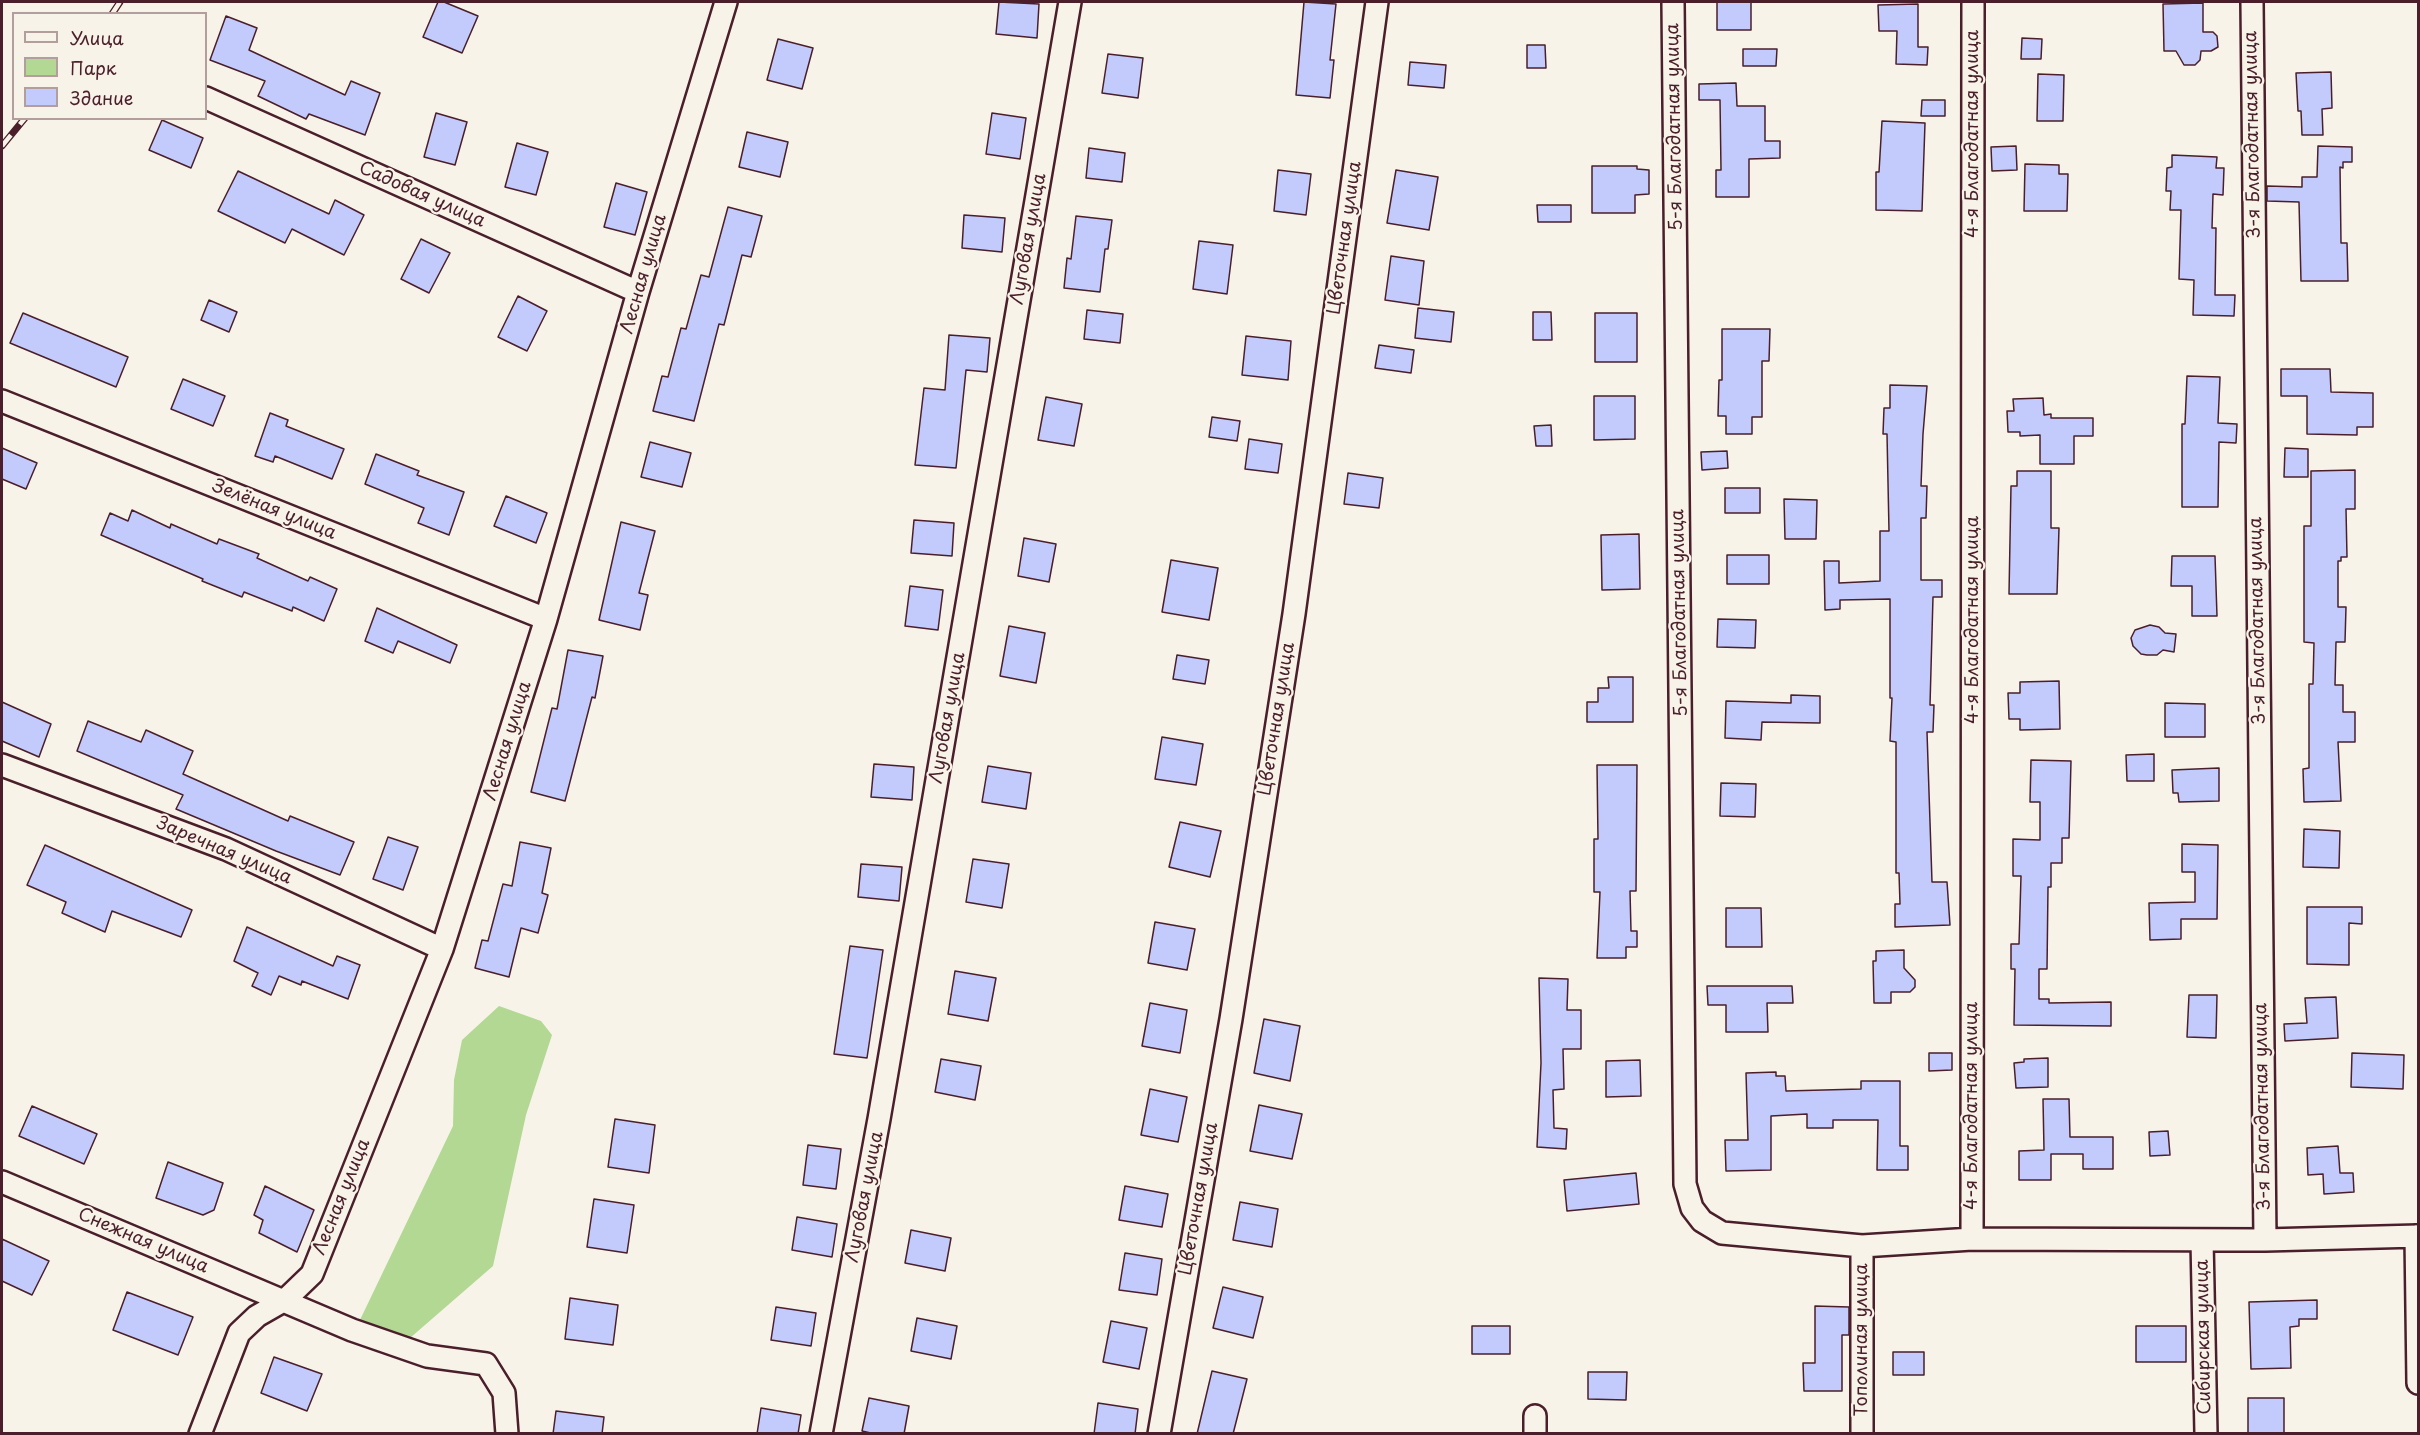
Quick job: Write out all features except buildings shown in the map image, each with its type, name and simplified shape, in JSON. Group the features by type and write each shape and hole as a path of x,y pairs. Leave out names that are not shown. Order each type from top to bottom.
{"street":[{"name":"Лесная улица","path":"200,1434 239,1333 257,1316 285,1300 312,1274 442,949 546,619 638,292 726,2"},
{"name":"Луговая улица","path":"821,1434 879,1119 1070,2"},
{"name":"Цветочная улица","path":"1159,1434 1231,1019 1294,614 1377,2"},
{"name":"5-я Благодатная улица","path":"1673,2 1685,1184 1692,1208 1702,1221 1722,1233 1862,1246"},
{"name":"4-я Благодатная улица","path":"1972,1239 1973,2"},
{"name":"3-я Благодатная улица","path":"2252,2 2265,1240"},
{"name":"Садовая улица","path":"207,98 638,292"},
{"name":"Зелёная улица","path":"2,401 546,619"},
{"name":"Заречная улица","path":"2,765 226,849 442,949"},
{"name":"Снежная улица","path":"2,1182 352,1330 427,1356 486,1364 504,1393 507,1434"},
{"path":"1862,1246 1972,1239 2265,1240 2417,1236 2418,1383"},
{"name":"Сибирская улица","path":"2202,1240 2206,1434"},
{"name":"Тополиная улица","path":"1862,1246 1862,1434"}],"green space":[{"path":"499,1006 541,1021 552,1035 526,1115 493,1266 410,1338 359,1322 453,1126 454,1080 462,1040"}],"railway":[{"path":"113,12 120,2"},
{"path":"2,146 23,120"}]}
